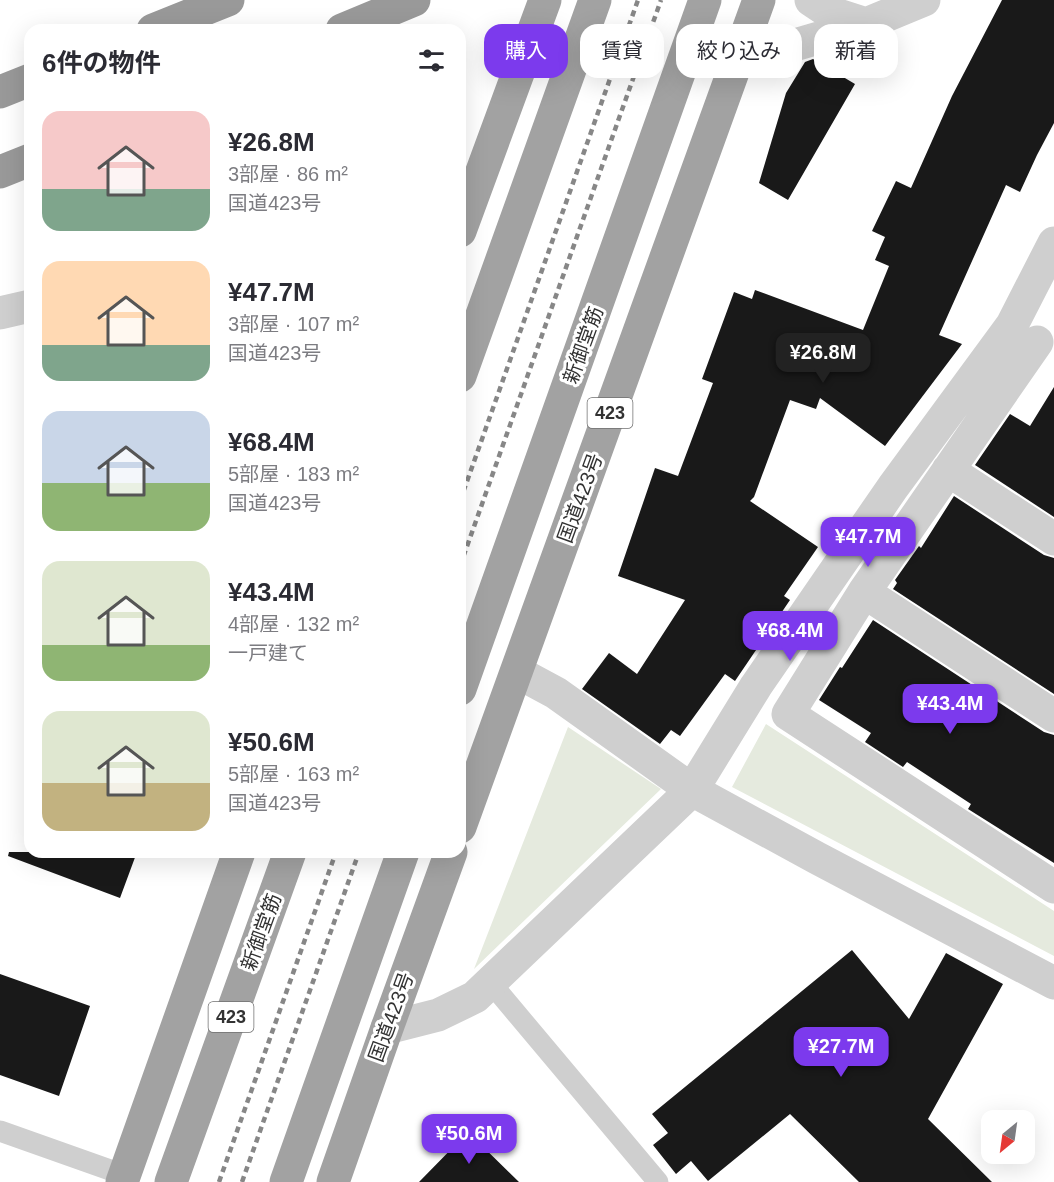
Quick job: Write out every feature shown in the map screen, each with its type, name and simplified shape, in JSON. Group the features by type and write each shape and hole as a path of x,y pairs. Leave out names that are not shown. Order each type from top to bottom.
{"highway":[{"path":"168,24 228,0"},
{"path":"356,24 414,0"},
{"path":"466,202 472,173 545,0"},
{"path":"466,358 595,0"},
{"name":"新御堂筋","path":"466,672 705,0"},
{"name":"国道423号","path":"750,24 759,0"},
{"name":"国道423号","path":"466,811 731,78"},
{"path":"0,92 24,82"},
{"path":"0,172 24,162"},
{"name":"423","path":"123,1179 237,858"},
{"name":"新御堂筋","path":"171,1182 288,858"},
{"path":"286,1182 401,858"},
{"name":"国道423号","path":"333,1182 449,858"}],"street":[{"path":"811,0 828,12 866,24 924,0"},
{"path":"1054,243 1034,340 864,592 788,714 1054,887"},
{"path":"0,313 24,307"},
{"path":"387,1028 438,1015 475,997 692,790 756,686 892,487 1034,340"},
{"path":"948,470 1054,539"},
{"path":"864,592 1054,716"},
{"path":"517,672 556,693 692,790 1054,983"}],"lane":[{"path":"490,982 658,1182"},
{"path":"0,1131 123,1179"}],"shaded area":[{"path":"766,724 1054,911 1054,956 732,787"},
{"path":"568,727 661,789 474,969"}],"building":[{"path":"1002,0 1054,0 1054,123 1020,192 1006,185 939,335 962,344 885,446 820,398 816,409 790,400 754,497 750,501 818,547 784,596 790,600 735,681 725,674 680,736 671,730 660,744 582,689 609,653 637,674 685,600 618,576 655,468 678,476 713,383 702,379 734,292 752,299 755,290 863,330 889,266 875,260 885,237 872,231 896,181 911,188 952,96"},
{"path":"814,60 814,78 845,78 855,84 788,200 759,183 786,93 795,78 802,78 802,67 805,62"},
{"path":"1054,387 1054,517 975,465 1010,414 1030,426"},
{"path":"954,496 1044,555 1054,558 1054,694 893,589 897,583 895,580 919,546 921,548"},
{"path":"873,620 1044,732 1054,735 1054,863 968,809 971,804 907,762 903,767 865,742 871,733 819,700"},
{"path":"9,852 24,852 24,858 135,858 120,898 8,856"},
{"path":"852,950 909,1019 946,953 1003,984 928,1119 992,1182 859,1182 790,1114 708,1181 691,1161 676,1174 653,1145 668,1133 652,1114"},
{"path":"0,974 90,1006 59,1096 0,1075"},
{"path":"468,1132 519,1182 419,1182"}],"railway":[{"path":"466,484 638,0"},
{"path":"466,549 661,0"},
{"path":"219,1182 334,858"},
{"path":"242,1182 357,858"}]}
